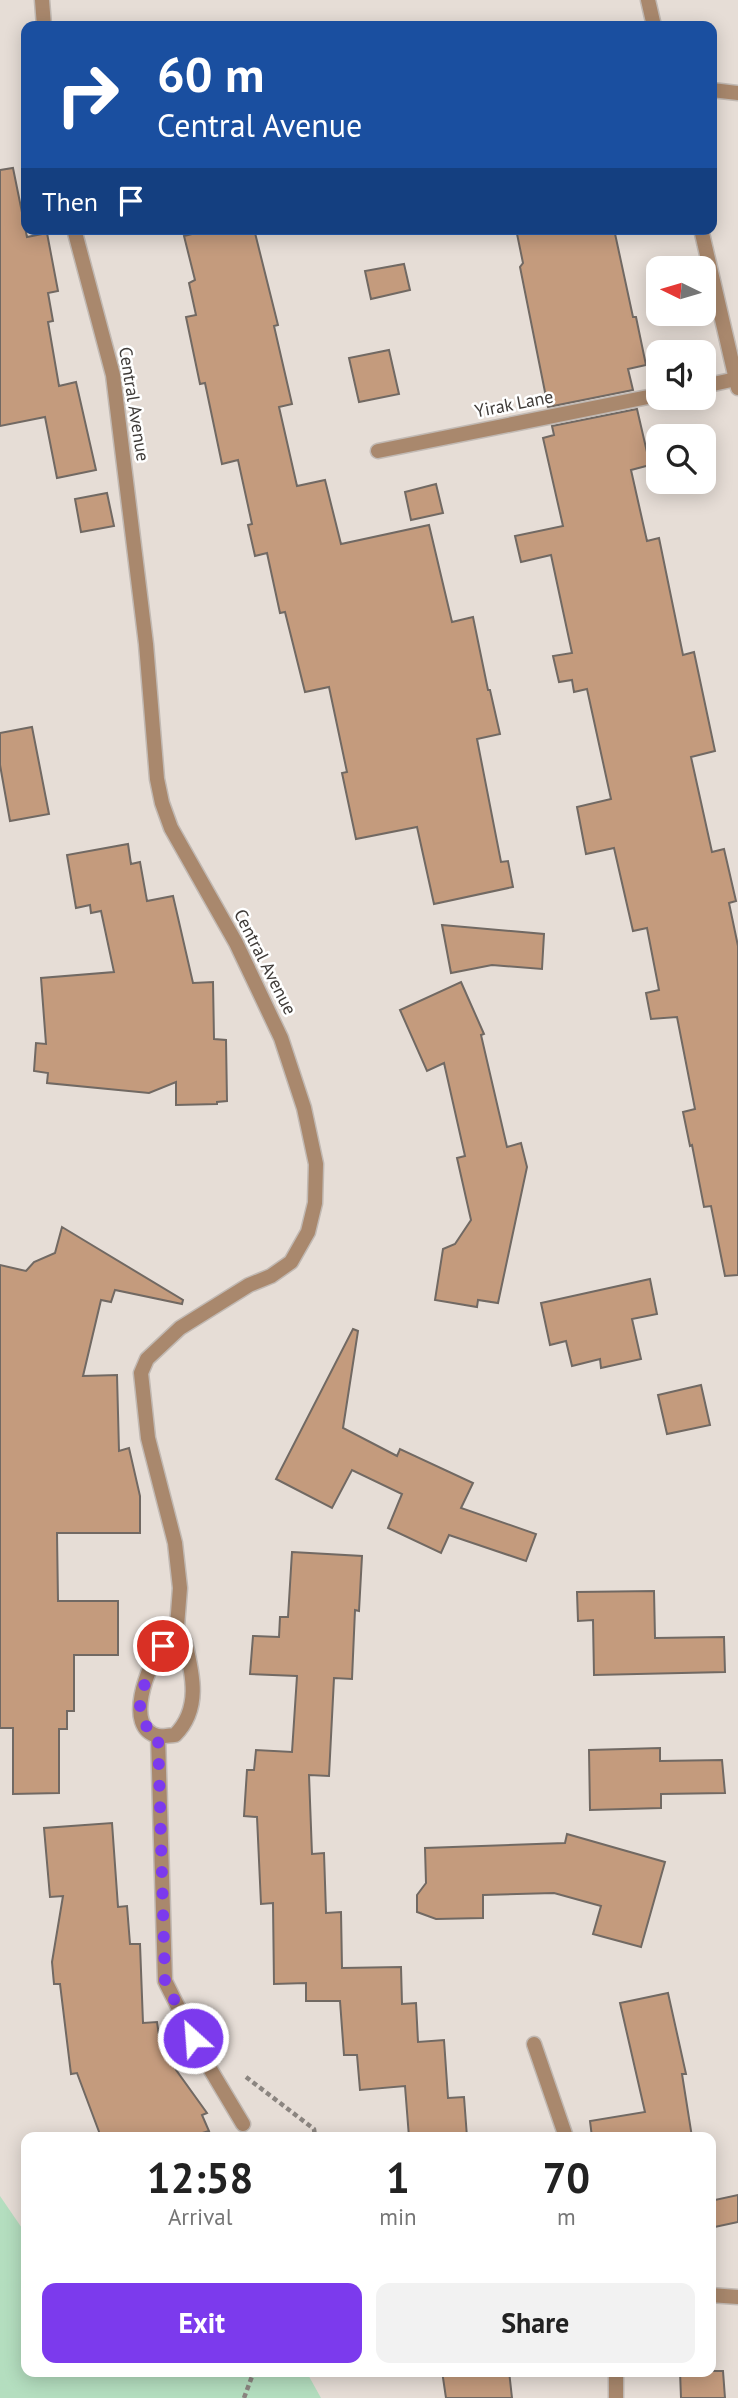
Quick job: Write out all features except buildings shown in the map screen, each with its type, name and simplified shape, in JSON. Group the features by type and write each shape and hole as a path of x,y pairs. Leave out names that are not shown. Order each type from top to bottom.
{"street":[{"path":"41,0 43,21"},
{"path":"648,0 653,21"},
{"path":"717,91 738,93"},
{"name":"Central Avenue","path":"76,235 113,375 146,644 157,779 162,803 171,828 236,943 281,1038 304,1108 316,1164 315,1203 308,1232 291,1262 180,1328 147,1359 141,1373 148,1438 175,1543 180,1588 176,1639"},
{"path":"702,235 737,384 716,385"},
{"name":"Yirak Lane","path":"378,451 646,397"},
{"path":"176,1639 185,1642 193,1672 193,1700 186,1724 175,1735 158,1736 146,1729 138,1712 145,1682 163,1646 176,1639"},
{"path":"158,1736 165,1981 203,2057 243,2124"},
{"path":"534,2044 564,2132"},
{"path":"716,2295 738,2297"},
{"path":"616,2377 616,2398"}],"path":[{"path":"242,2073 257,2088 314,2129 314,2132"},
{"path":"244,2398 252,2377"}],"green space":[{"path":"0,2196 21,2227 21,2377 309,2377 321,2398 0,2398"}],"route":[{"path":"163,1646 145,1682 138,1712 146,1729 158,1736 165,1981 193,2038"}]}
